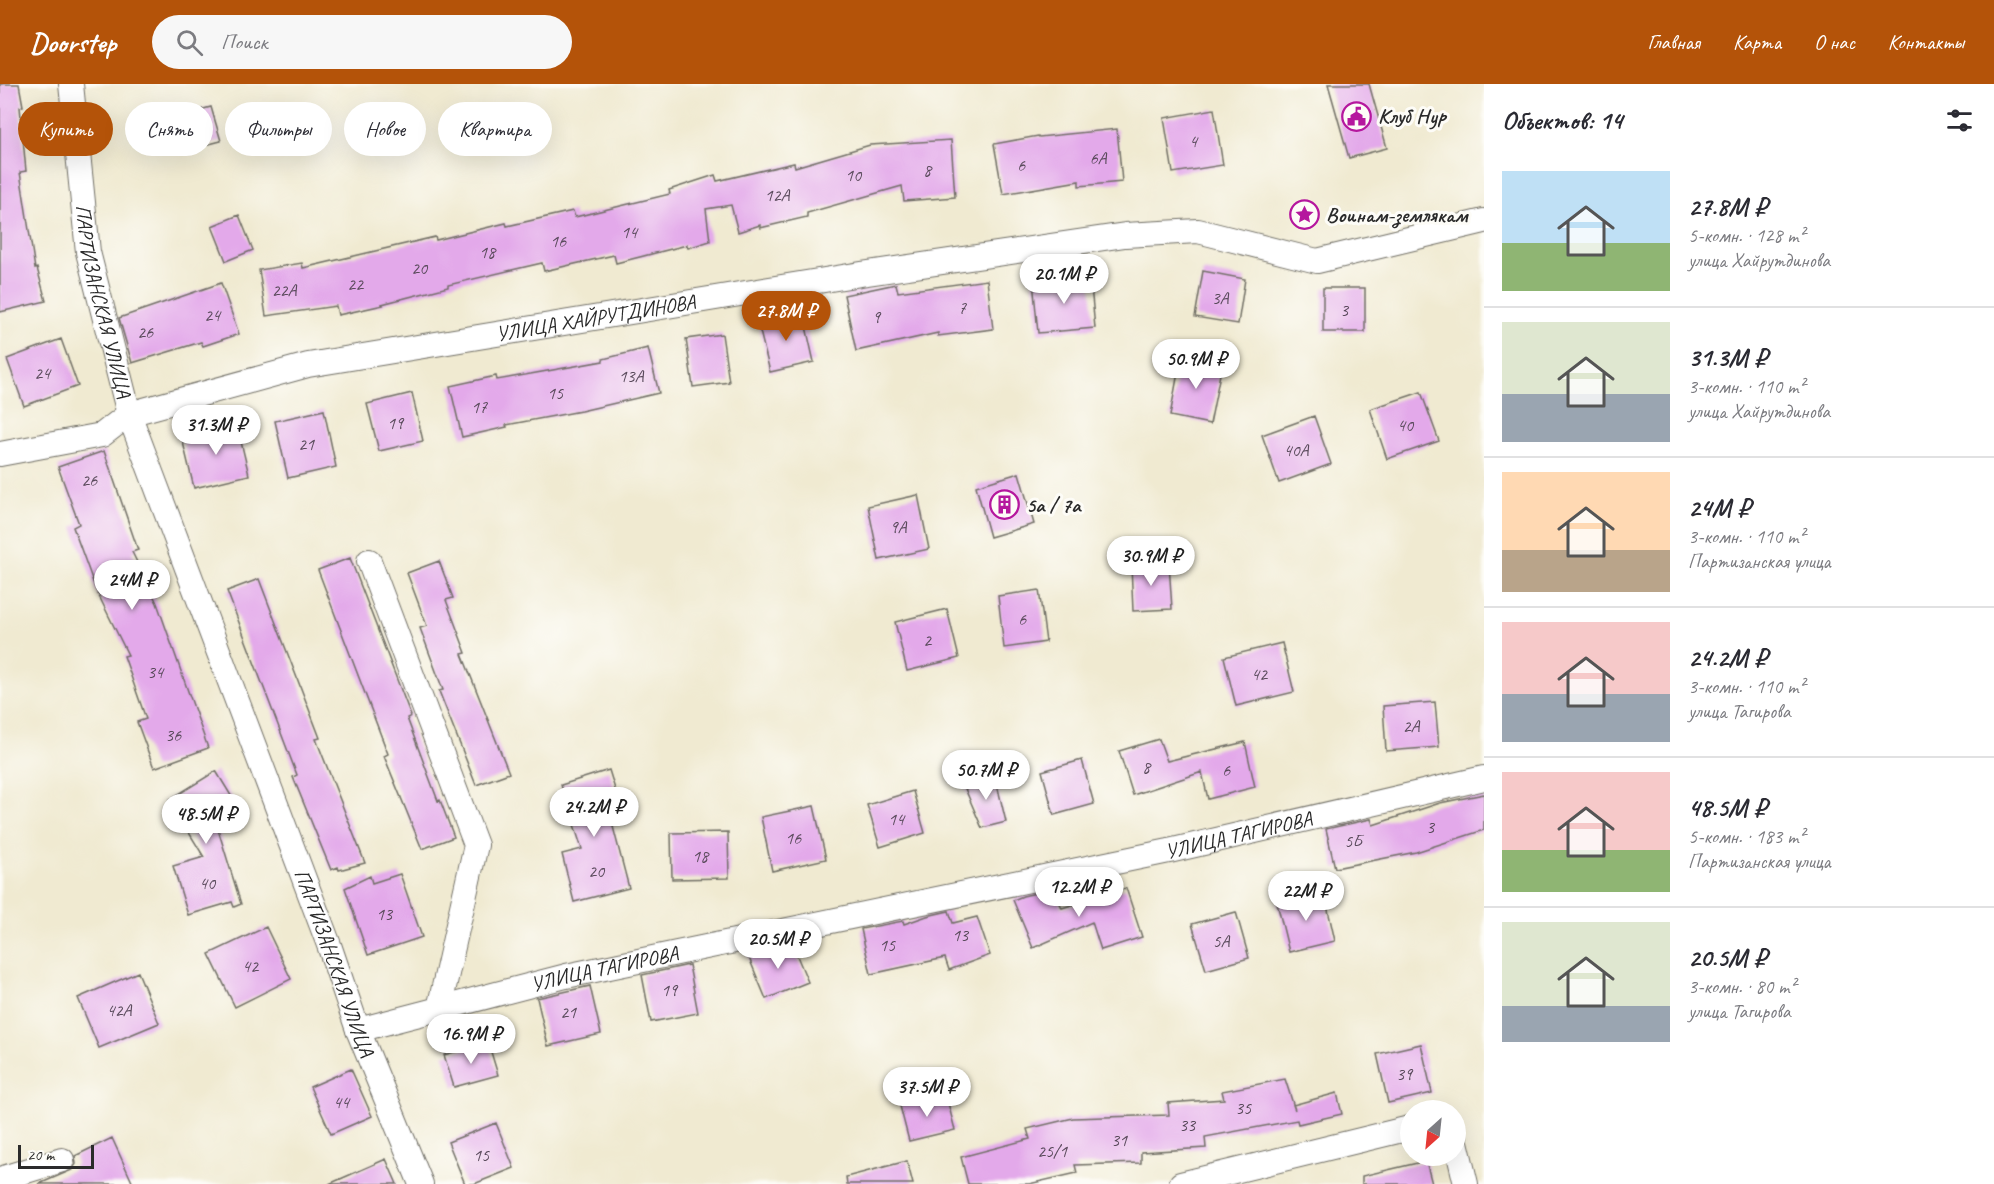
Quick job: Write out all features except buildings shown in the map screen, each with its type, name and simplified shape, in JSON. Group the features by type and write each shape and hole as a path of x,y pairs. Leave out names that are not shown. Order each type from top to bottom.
{"street":[{"name":"ПАРТИЗАНСКАЯ УЛИЦА","path":"71,84 88,252 129,414 329,945 358,1030 421,1184"},
{"name":"УЛИЦА ХАЙРУТДИНОВА","path":"0,454 102,435 129,414 309,365 861,274 1125,235 1198,231 1317,261 1484,221"},
{"path":"369,561 476,844 439,1009"},
{"name":"УЛИЦА ТАГИРОВА","path":"358,1030 566,976 1169,851 1484,778"},
{"path":"1182,1184 1400,1130"},
{"path":"0,1179 62,1160"},
{"path":"1462,1166 1466,1184"}],"place":[{"name":"Клуб Нур","path":"1357,116"},
{"name":"Воинам-землякам","path":"1305,215"},
{"name":"5а / 7а","path":"1005,505"}]}
